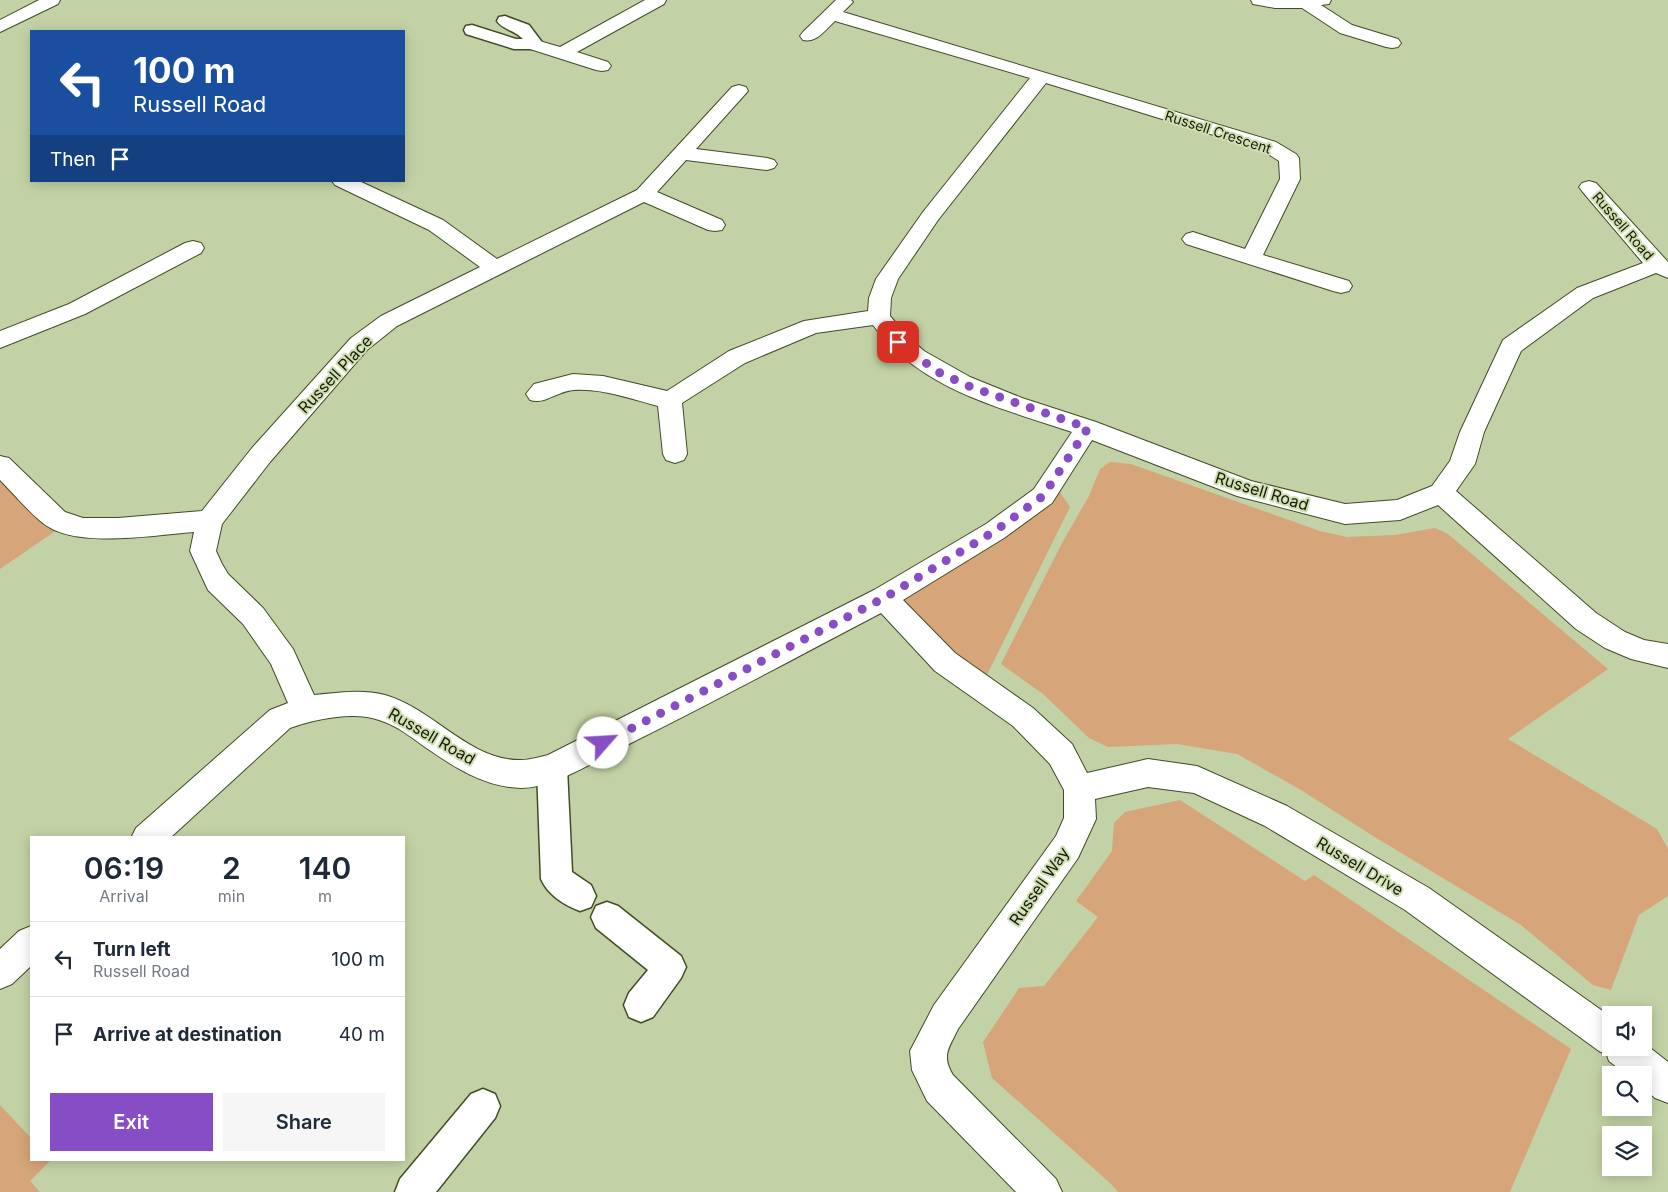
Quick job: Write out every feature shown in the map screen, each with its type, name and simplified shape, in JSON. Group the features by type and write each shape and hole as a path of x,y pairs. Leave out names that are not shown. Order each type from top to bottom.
{"street":[{"path":"0,27 52,0"},
{"path":"562,53 658,0"},
{"path":"809,36 846,0"},
{"path":"1259,0 1272,3 1306,3 1325,0"},
{"path":"1306,3 1346,29 1392,43"},
{"name":"Russell Crescent","path":"831,14 1042,76 1269,146 1289,158 1290,179 1251,258"},
{"path":"536,45 602,66"},
{"path":"538,394 542,390 573,382 603,384 670,400 738,357 812,326 879,317 880,298 888,279 930,216 1042,76"},
{"name":"Russell Place","path":"305,709 282,658 253,616 218,582 209,566 203,550 209,521 261,456 359,344 389,322 644,194 739,91"},
{"path":"681,154 767,164"},
{"path":"344,182 436,225 495,268"},
{"name":"Russell Road","path":"879,317 898,342 938,372 971,387 1088,428 1246,489 1345,514 1400,510 1440,493 1462,464 1472,432 1511,346 1585,293 1663,268 1589,187"},
{"path":"644,194 715,224"},
{"path":"1192,239 1340,286"},
{"path":"0,340 77,309 193,248"},
{"path":"670,400 675,454"},
{"name":"Russell Road","path":"149,836 280,719 305,709 359,703 385,708 418,725 458,753 491,770 522,774 552,768 655,718 884,598 995,531 1043,496 1088,428"},
{"path":"0,465 56,519 82,528 118,528 209,521"},
{"path":"1440,493 1586,620 1615,640 1641,651 1668,656"},
{"name":"Russell Way","path":"884,598 945,662 1023,717 1036,729 1061,754 1079,789 1080,819 1067,847 946,1016 928,1051 930,1070 940,1088 1043,1192"},
{"name":"Russell Drive","path":"1079,789 1148,773 1197,780 1276,816 1417,900 1602,1032"},
{"path":"0,972 30,944"},
{"path":"1632,1056 1668,1085"}],"lane":[{"path":"505,20 522,29 536,45"},
{"path":"472,30 514,44 536,45"},
{"path":"552,768 557,879 580,896"},
{"path":"607,917 670,967 641,1005"},
{"path":"413,1192 484,1106"}],"shaded area":[{"path":"1110,462 1131,464 1320,531 1347,537 1395,535 1435,528 1448,534 1608,669 1508,739 1657,829 1668,849 1668,896 1639,915 1611,990 1593,985 1521,925 1373,836 1301,790 1237,754 1177,744 1108,747 1089,738 1043,694 1001,664 1062,543 1089,496 1100,469"},
{"path":"0,465 67,523 0,569"},
{"path":"1053,482 1070,507 981,687 884,598"},
{"path":"1180,800 1305,881 1314,875 1571,1049 1510,1192 1118,1192 992,1078 983,1042 1019,988 1044,986 1098,917 1076,901 1112,851 1114,823 1125,812"},
{"path":"0,1105 30,1137 30,1161 50,1161 30,1181 40,1192 0,1192"}],"route":[{"path":"603,743 655,718 884,598 995,531 1043,496 1088,428 971,387 938,372 898,342"}]}
